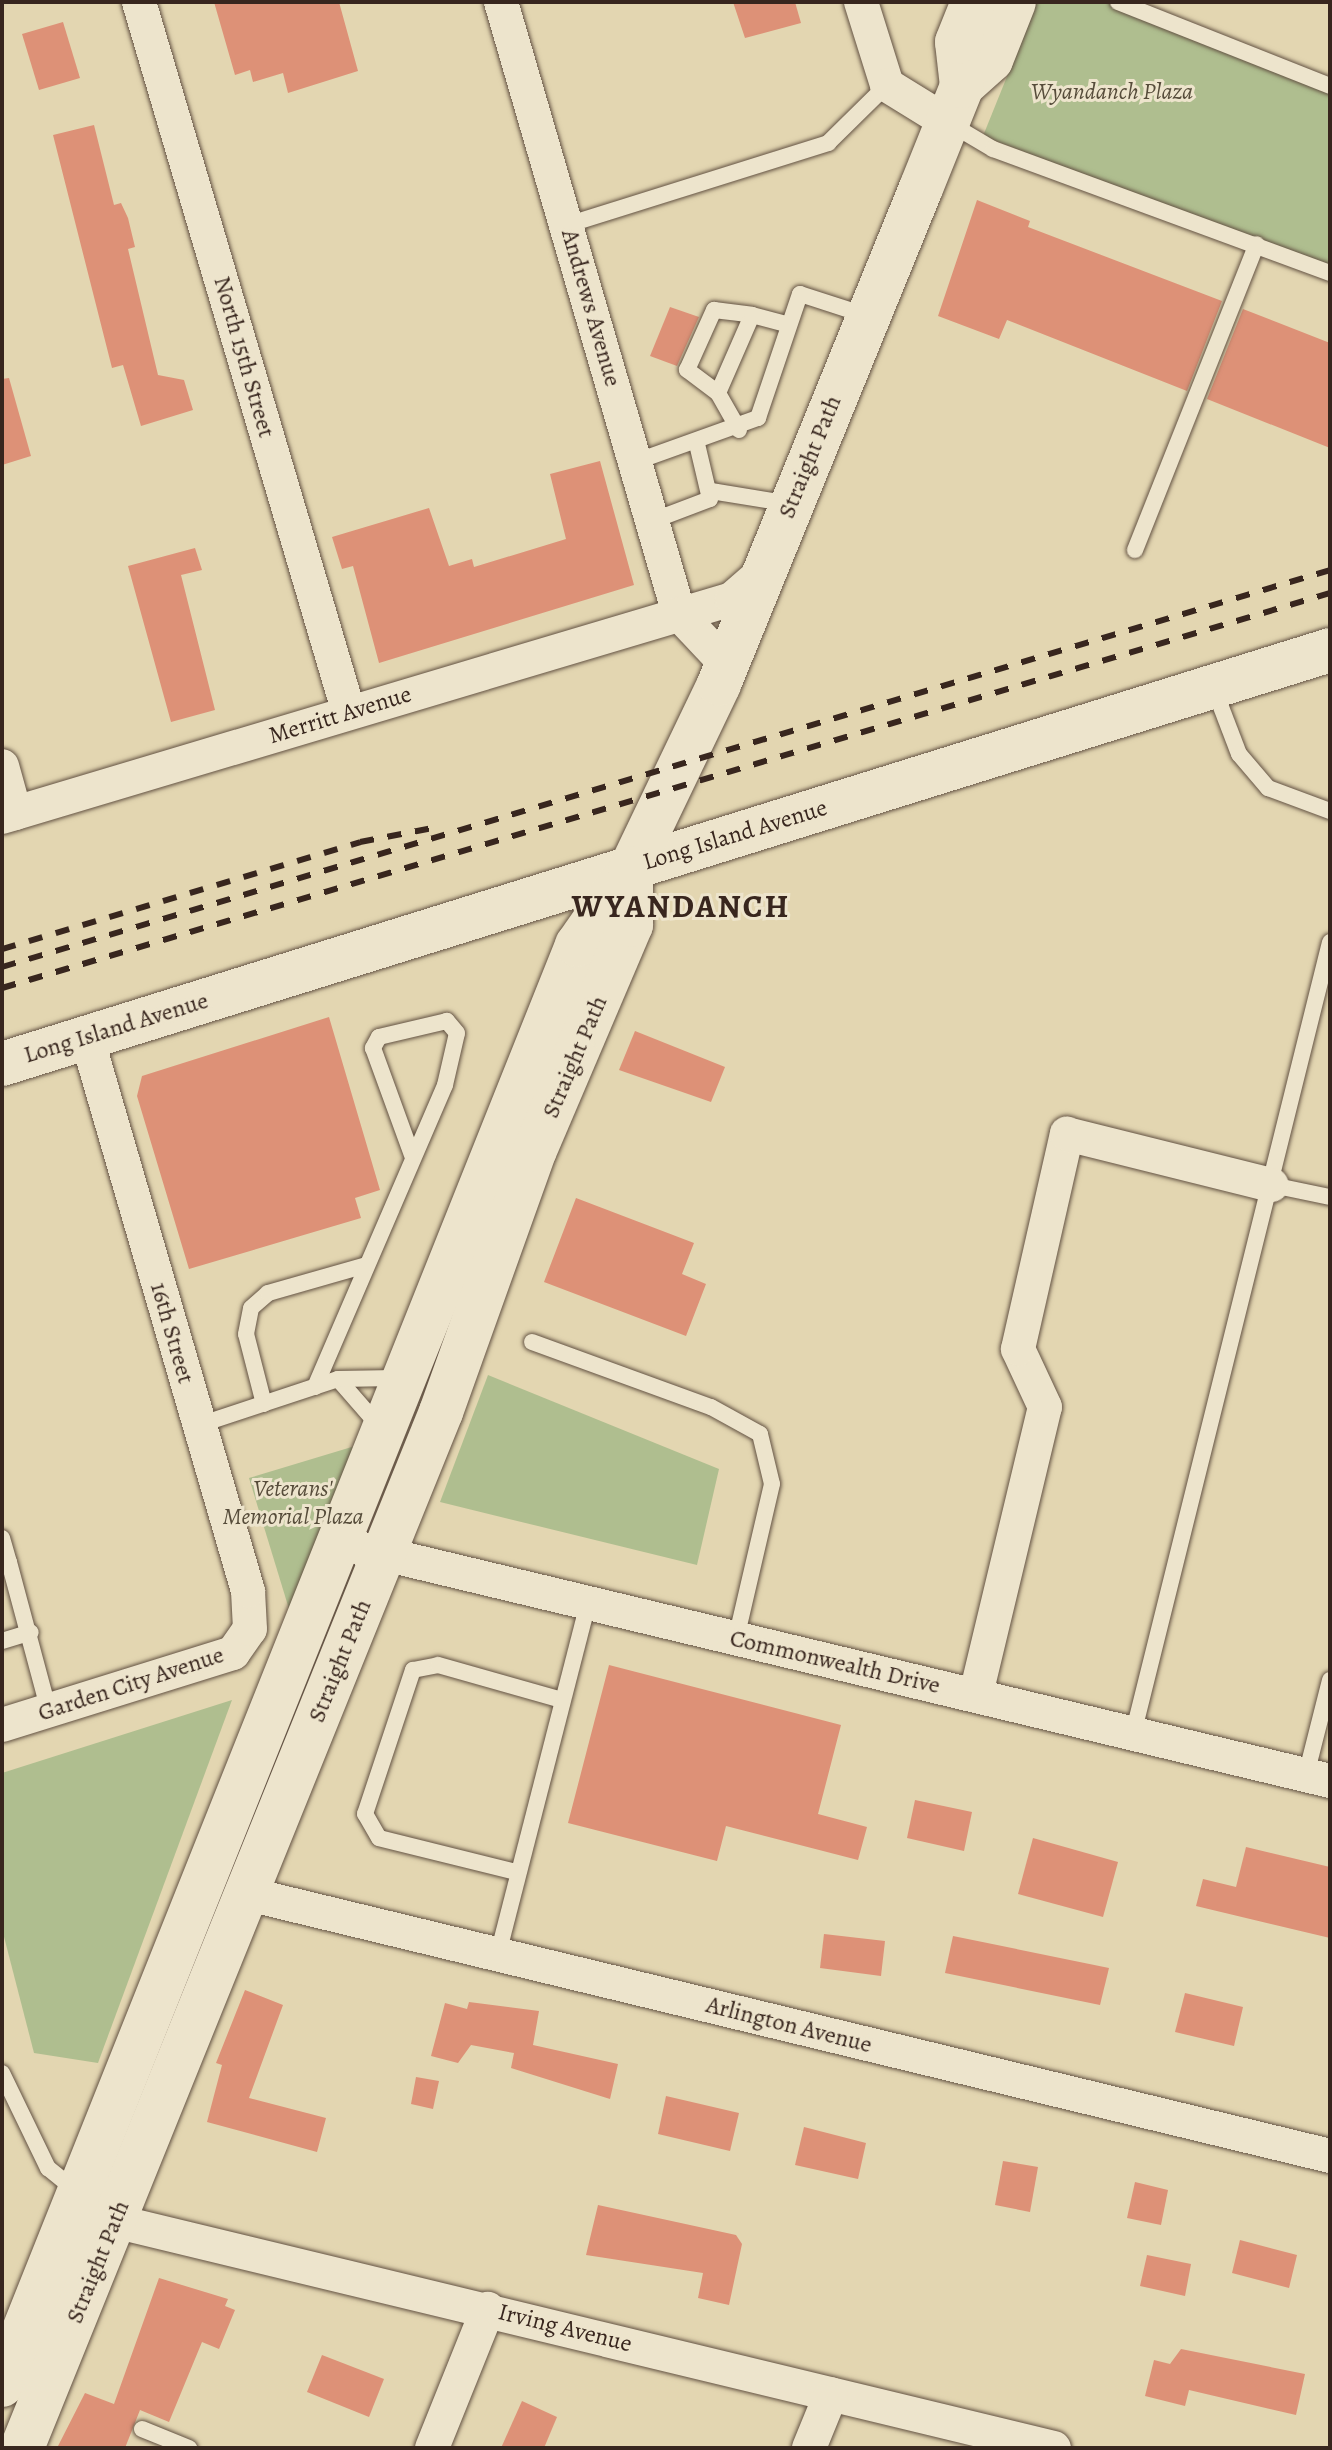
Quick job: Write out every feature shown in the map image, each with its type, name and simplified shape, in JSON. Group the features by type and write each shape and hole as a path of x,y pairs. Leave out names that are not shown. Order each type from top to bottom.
{"main road":[{"name":"Straight Path","path":"954,104 957,42 973,2"},
{"name":"Straight Path","path":"22,2448 98,2208 339,1543 413,1369 577,945 631,868 727,665 954,104 991,60 1014,2"},
{"name":"Long Island Avenue","path":"2,1064 1330,650"},
{"name":"Straight Path","path":"2,2385 98,2208 248,1894 382,1554 535,1150 631,925 631,868"}],"street":[{"name":"North 15th Street","path":"139,2 349,713"},
{"name":"Andrews Avenue","path":"501,2 679,614"},
{"path":"861,2 887,85 954,104"},
{"name":"Merritt Avenue","path":"9,815 732,599 763,572"},
{"path":"679,614 727,665"},
{"path":"2,766 9,815"},
{"name":"16th Street","path":"87,1038 248,1591 250,1629"},
{"path":"976,1694 1045,1407 1018,1349 1067,1134 1272,1185"},
{"name":"Commonwealth Drive","path":"339,1543 1318,1778"},
{"name":"Garden City Avenue","path":"2,1725 233,1653 250,1629"},
{"name":"Arlington Avenue","path":"248,1894 1330,2156"},
{"name":"Irving Avenue","path":"98,2208 488,2309 1054,2448"},
{"path":"432,2448 488,2309"},
{"path":"809,2448 831,2394"}],"lane":[{"path":"1118,2 1330,86"},
{"path":"567,225 828,143 887,85"},
{"path":"954,104 993,149 1330,273"},
{"path":"1135,550 1257,244"},
{"path":"635,462 739,430 758,418 800,294 868,316"},
{"path":"739,430 718,393 687,370 714,310 752,315 789,325"},
{"path":"718,393 752,315"},
{"path":"652,521 710,499 711,491 697,444"},
{"path":"711,491 790,504"},
{"path":"1213,685 1239,754 1268,788 1330,811"},
{"path":"1133,1734 1330,942"},
{"path":"315,1387 455,1055 457,1033 447,1021 379,1037 373,1048 412,1155"},
{"path":"1272,1185 1330,1197"},
{"path":"264,1404 246,1334 251,1308 268,1293 366,1265"},
{"path":"532,1342 711,1407 760,1434 772,1484 736,1639"},
{"path":"199,1425 338,1379 386,1384 413,1369"},
{"path":"338,1379 371,1411 384,1438"},
{"path":"2,1538 6,1563 31,1632 49,1711"},
{"path":"498,1954 516,1872 588,1604"},
{"path":"2,1641 31,1632"},
{"path":"516,1872 379,1838 365,1814 413,1670 438,1665 562,1700"},
{"path":"1318,1778 1330,1680"},
{"path":"2,2073 48,2168 98,2208"},
{"path":"142,2429 189,2448"}],"green space":[{"name":"Wyandanch Plaza","path":"1037,2 1126,2 1330,85 1330,271 983,136"},
{"path":"488,1375 719,1469 697,1565 440,1502"},
{"name":"Veterans' Memorial Plaza","path":"355,1446 289,1609 249,1478"},
{"path":"232,1700 98,2063 34,2053 2,1929 2,1773"}],"building":[{"path":"214,2 339,2 358,71 288,93 283,73 253,82 250,70 235,75"},
{"path":"733,2 795,2 801,23 745,38"},
{"path":"63,22 80,78 39,90 22,34"},
{"path":"94,125 114,205 121,203 128,218 135,247 128,249 158,375 184,380 193,410 141,426 123,365 112,368 53,135"},
{"path":"977,200 1030,221 1028,227 1222,301 1187,391 1007,320 999,339 938,316"},
{"path":"670,307 699,317 677,366 650,356"},
{"path":"1243,309 1330,343 1330,448 1207,399"},
{"path":"9,378 31,456 2,465 2,379"},
{"path":"600,461 634,585 379,663 353,566 342,569 332,537 429,508 449,566 472,559 474,567 566,539 550,474"},
{"path":"195,548 202,570 181,575 215,710 171,722 128,566"},
{"path":"329,1017 380,1190 355,1198 361,1218 189,1269 137,1096 142,1076"},
{"path":"635,1031 725,1067 711,1102 619,1070"},
{"path":"576,1198 694,1243 682,1274 706,1284 686,1336 544,1282"},
{"path":"609,1665 841,1725 818,1814 867,1827 858,1860 726,1826 717,1861 568,1823"},
{"path":"915,1800 972,1812 964,1851 907,1838"},
{"path":"1033,1838 1118,1862 1103,1917 1018,1894"},
{"path":"1246,1847 1330,1867 1330,1938 1196,1906 1203,1879 1236,1887"},
{"path":"824,1934 885,1941 881,1976 820,1968"},
{"path":"953,1936 1109,1968 1100,2005 945,1973"},
{"path":"245,1990 283,2005 249,2098 326,2118 317,2152 207,2122 222,2065 216,2063"},
{"path":"1185,1993 1243,2007 1234,2046 1175,2032"},
{"path":"469,2002 539,2011 533,2045 618,2064 610,2099 511,2068 514,2053 471,2045 458,2063 431,2056 445,2003 467,2009"},
{"path":"416,2077 439,2081 433,2109 411,2104"},
{"path":"666,2096 739,2113 730,2151 658,2134"},
{"path":"804,2127 866,2143 858,2179 795,2165"},
{"path":"1003,2161 1038,2167 1030,2212 995,2205"},
{"path":"1135,2182 1168,2190 1161,2225 1127,2218"},
{"path":"598,2205 736,2235 742,2244 729,2305 698,2298 703,2273 586,2255"},
{"path":"1240,2240 1297,2255 1289,2288 1232,2273"},
{"path":"1147,2255 1191,2264 1185,2296 1140,2286"},
{"path":"159,2278 228,2299 225,2306 235,2310 219,2349 202,2342 169,2422 140,2410 125,2448 57,2448 85,2393 114,2404"},
{"path":"1181,2349 1305,2374 1296,2415 1189,2390 1185,2406 1145,2396 1154,2360 1170,2364"},
{"path":"322,2355 384,2379 369,2417 307,2392"},
{"path":"522,2401 557,2417 544,2448 501,2448"}],"railway":[{"path":"2,967 1330,570"},
{"path":"2,988 1330,593"},
{"path":"2,949 360,842 433,828"}],"district":[{"name":"WYANDANCH","path":"681,906"}]}
